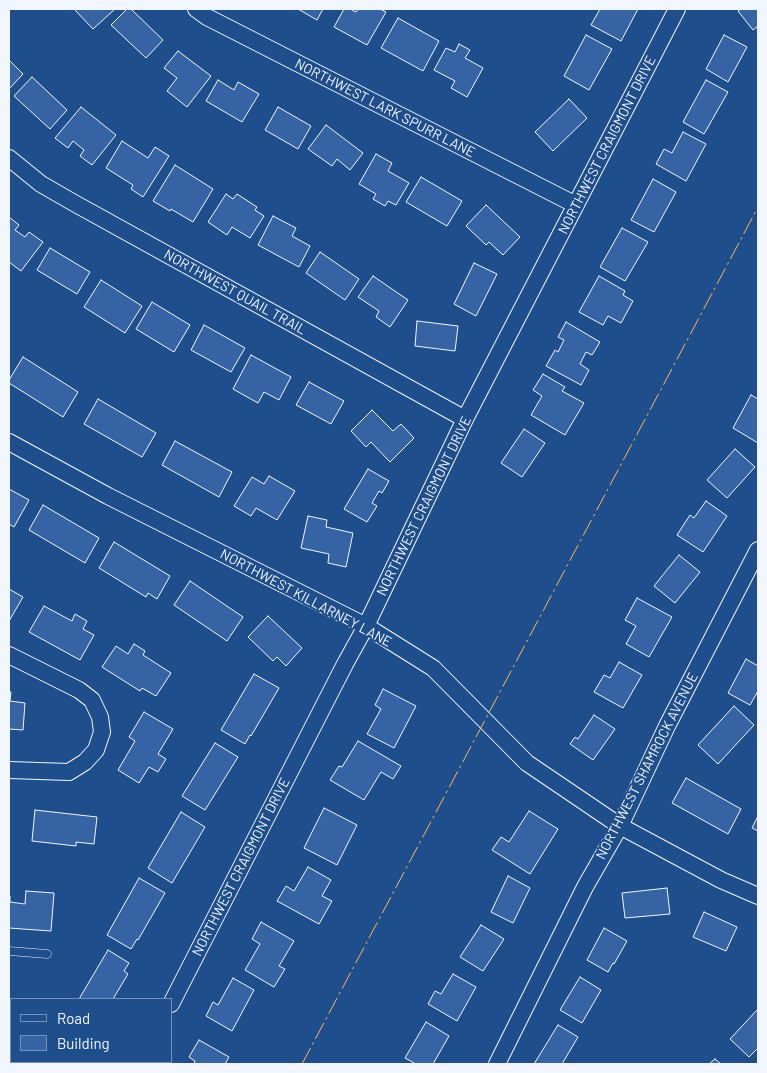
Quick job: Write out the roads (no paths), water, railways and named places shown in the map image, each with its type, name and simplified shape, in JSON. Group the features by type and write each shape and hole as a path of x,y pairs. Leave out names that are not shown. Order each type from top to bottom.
{"street":[{"name":"NORTHWEST LARK SPURR LANE","path":"196,9 207,17 576,205"},
{"name":"NORTHWEST CRAIGMONT DRIVE","path":"172,1002 366,626 465,419 677,9"},
{"name":"NORTHWEST QUAIL TRAIL","path":"9,158 41,184 74,203 465,419"},
{"name":"NORTHWEST KILLARNEY LANE","path":"9,442 108,496 366,626 433,668 528,763 620,826 721,880 758,896"},
{"name":"NORTHWEST SHAMROCK AVENUE","path":"497,1064 585,887 620,826 667,726 758,550"},
{"path":"9,655 79,690 92,700 100,717 102,732 96,750 84,762 69,772 9,770"}],"lane":[{"path":"9,951 47,954"}]}
